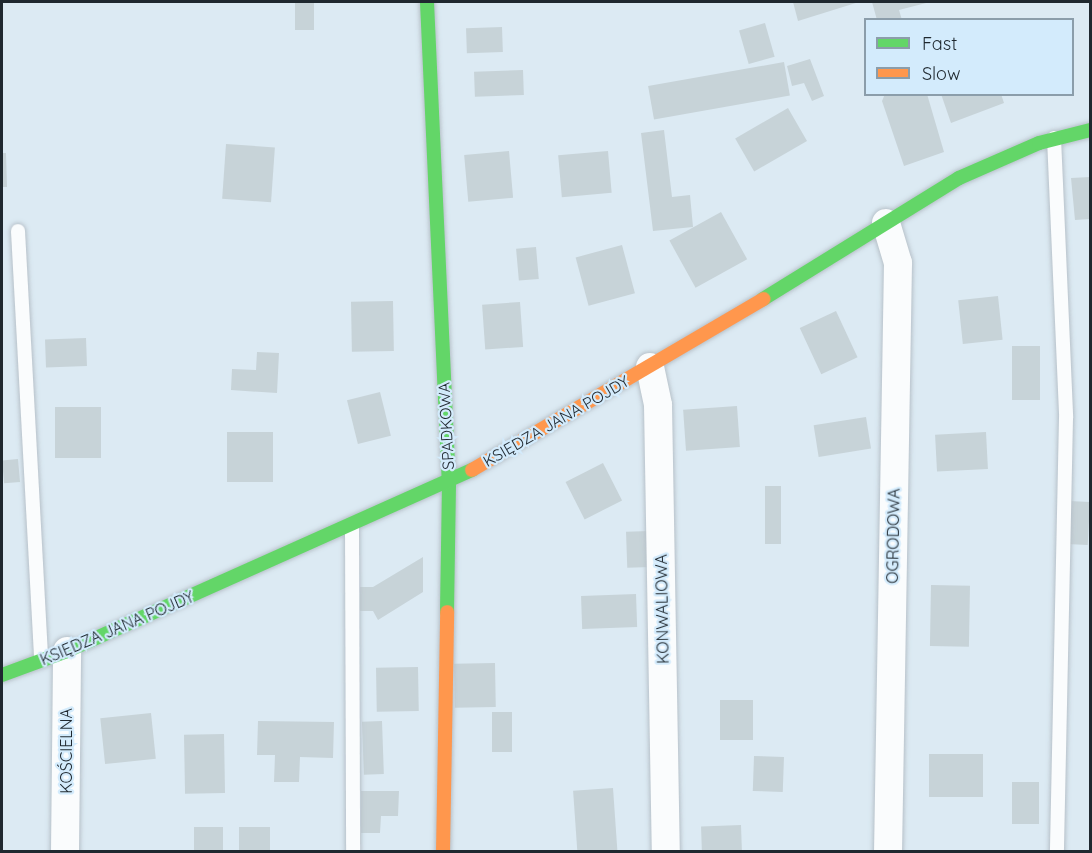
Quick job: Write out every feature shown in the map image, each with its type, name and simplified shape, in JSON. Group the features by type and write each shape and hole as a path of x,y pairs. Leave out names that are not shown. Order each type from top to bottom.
{"street":[{"name":"SPADKOWA","path":"427,2 449,484 443,852"},
{"name":"KSIĘDZA JANA POJDY","path":"2,675 67,651 449,484 650,367 986,164 1054,138 1090,130"},
{"name":"OGRODOWA","path":"886,223 898,263 888,852"},
{"name":"KONWALIOWA","path":"650,367 658,405 666,852"},
{"name":"KOŚCIELNA","path":"65,852 67,651"}],"lane":[{"path":"1054,138 1066,418 1057,852"},
{"path":"18,231 41,662"},
{"path":"352,526 353,852"}],"building":[{"path":"295,2 314,2 314,30 295,30"},
{"path":"793,2 859,2 798,21"},
{"path":"872,2 930,2 899,10 901,18 876,18"},
{"path":"765,23 775,57 749,64 739,30"},
{"path":"502,27 503,52 467,53 466,28"},
{"path":"810,59 824,96 812,101 804,83 792,86 787,66"},
{"path":"784,62 790,95 654,119 648,86"},
{"path":"523,70 524,95 475,97 474,72"},
{"path":"884,96 928,96 944,152 904,166 882,101"},
{"path":"942,96 1002,96 1004,103 951,123"},
{"path":"788,108 807,141 754,171 735,138"},
{"path":"664,130 672,197 690,195 693,227 653,231 641,133"},
{"path":"226,144 275,147 271,202 222,199"},
{"path":"509,151 513,198 468,202 464,155"},
{"path":"608,151 612,193 562,197 558,155"},
{"path":"2,153 6,153 7,187 2,187"},
{"path":"1090,177 1090,219 1075,220 1071,178"},
{"path":"721,212 747,259 696,288 669,241"},
{"path":"622,245 635,293 589,306 576,257"},
{"path":"536,247 539,279 519,281 516,249"},
{"path":"998,296 1003,340 963,344 958,300"},
{"path":"393,301 394,351 352,352 351,302"},
{"path":"520,302 523,347 485,350 482,305"},
{"path":"836,311 858,357 821,374 800,328"},
{"path":"86,338 87,366 46,367 45,339"},
{"path":"1012,346 1040,346 1040,400 1012,400"},
{"path":"257,352 279,353 277,393 231,390 232,369 256,370"},
{"path":"380,392 391,436 358,444 347,400"},
{"path":"737,406 740,447 686,451 683,410"},
{"path":"55,407 101,407 101,458 55,458"},
{"path":"866,417 871,449 819,457 814,425"},
{"path":"227,432 273,432 273,482 227,482"},
{"path":"986,432 988,469 937,472 935,435"},
{"path":"18,459 20,482 4,483 2,460"},
{"path":"603,463 622,500 585,519 566,482"},
{"path":"765,486 781,486 781,544 765,544"},
{"path":"1069,501 1090,502 1088,545 1067,544"},
{"path":"650,531 651,567 627,568 626,532"},
{"path":"423,557 423,592 378,620 373,611 360,611 360,587 373,587"},
{"path":"931,585 970,586 969,647 930,646"},
{"path":"636,594 637,627 582,629 581,596"},
{"path":"495,663 496,707 455,708 454,664"},
{"path":"418,667 419,711 377,712 376,668"},
{"path":"720,700 753,700 753,740 720,740"},
{"path":"492,712 512,712 512,752 492,752"},
{"path":"151,713 156,759 105,764 100,718"},
{"path":"258,721 334,722 333,758 300,757 299,782 274,782 275,755 257,755"},
{"path":"382,721 384,774 364,775 362,722"},
{"path":"224,734 225,793 185,794 184,735"},
{"path":"929,754 983,754 983,797 929,797"},
{"path":"754,756 784,757 783,792 753,791"},
{"path":"1012,782 1039,782 1039,824 1012,824"},
{"path":"613,788 617,852 577,852 573,791"},
{"path":"361,791 399,791 398,816 381,816 380,833 361,833"},
{"path":"741,825 742,852 702,852 701,826"},
{"path":"194,827 223,827 223,852 194,852"},
{"path":"239,827 270,827 270,852 239,852"}],"traffic: fast":[{"path":"427,2 449,484 447,612"},
{"path":"763,299 959,178 1039,143 1090,130"},
{"path":"2,675 67,651 472,470"}],"traffic: slow":[{"path":"472,470 763,299"},
{"path":"443,852 447,612"}]}
